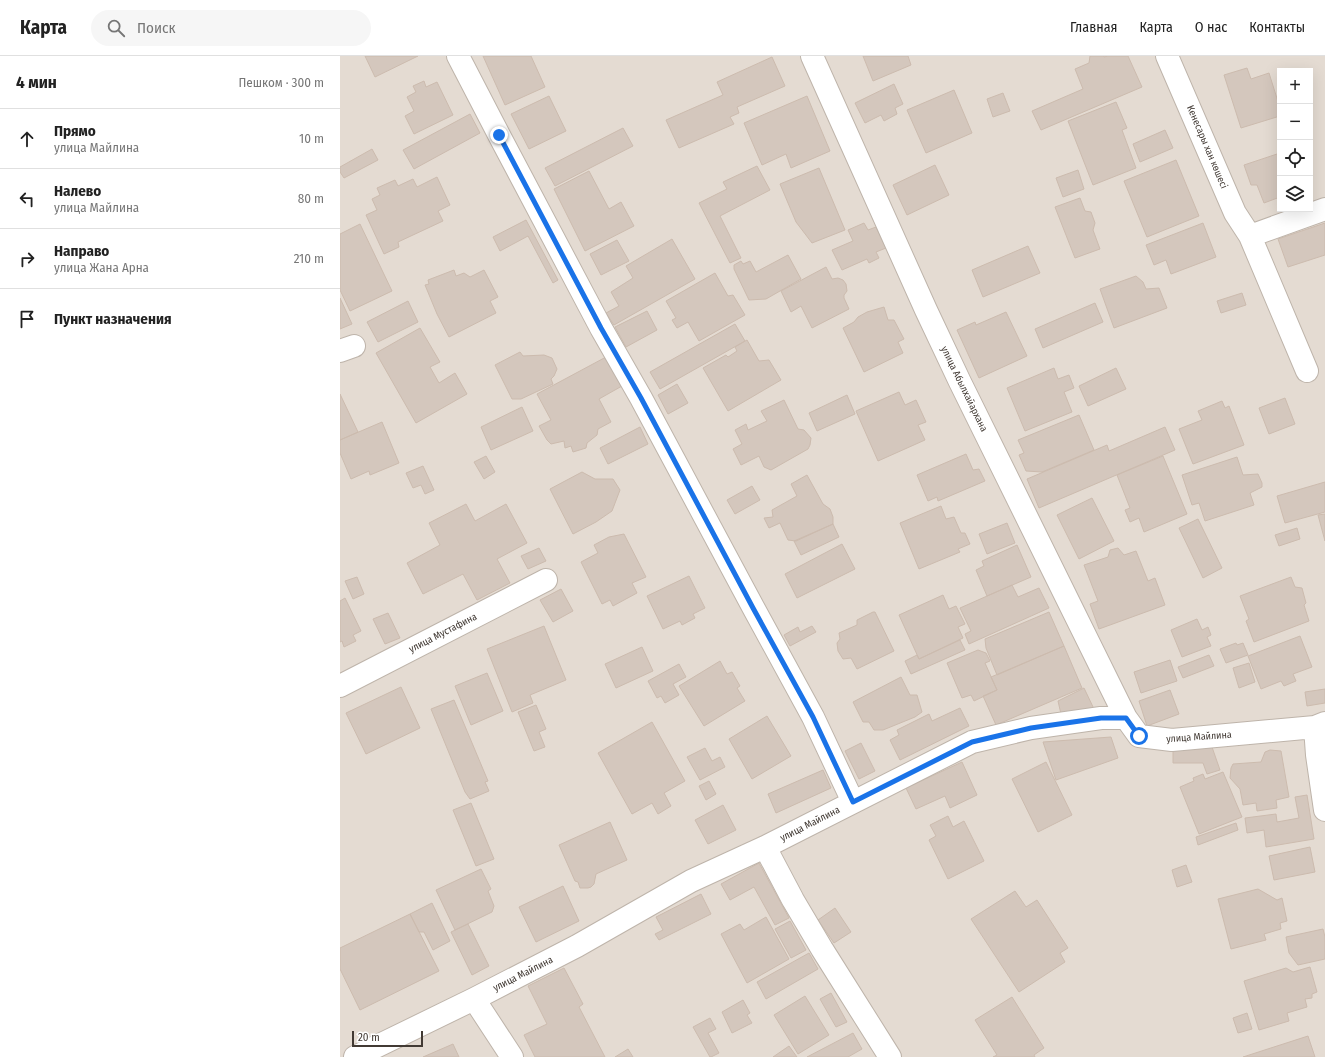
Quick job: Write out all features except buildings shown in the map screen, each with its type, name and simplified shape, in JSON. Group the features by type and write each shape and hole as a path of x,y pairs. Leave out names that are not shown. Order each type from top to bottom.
{"street":[{"path":"458,56 601,328 641,398 813,717 853,802"},
{"name":"улица Абылхайархана","path":"812,56 963,390 1126,718"},
{"name":"Кенесары хан көшесі","path":"1167,56 1235,213 1250,236 1307,371"},
{"path":"1250,236 1325,209"},
{"name":"улица Мустафина","path":"340,686 546,580"},
{"name":"улица Майлина","path":"355,1057 474,999 577,946 691,881 765,847 972,742 1031,728 1101,718 1126,718 1139,736 1172,740 1320,725"},
{"path":"1320,725 1317,755 1325,810"},
{"path":"765,847 793,900 822,949 890,1057"},
{"path":"474,999 512,1057"}],"shaded area":[{"path":"340,56 1325,56 1325,1057 340,1057"}],"route":[{"path":"499,135 601,328 641,398 813,717 853,802 972,742 1031,728 1101,718 1126,718 1139,736"}]}
